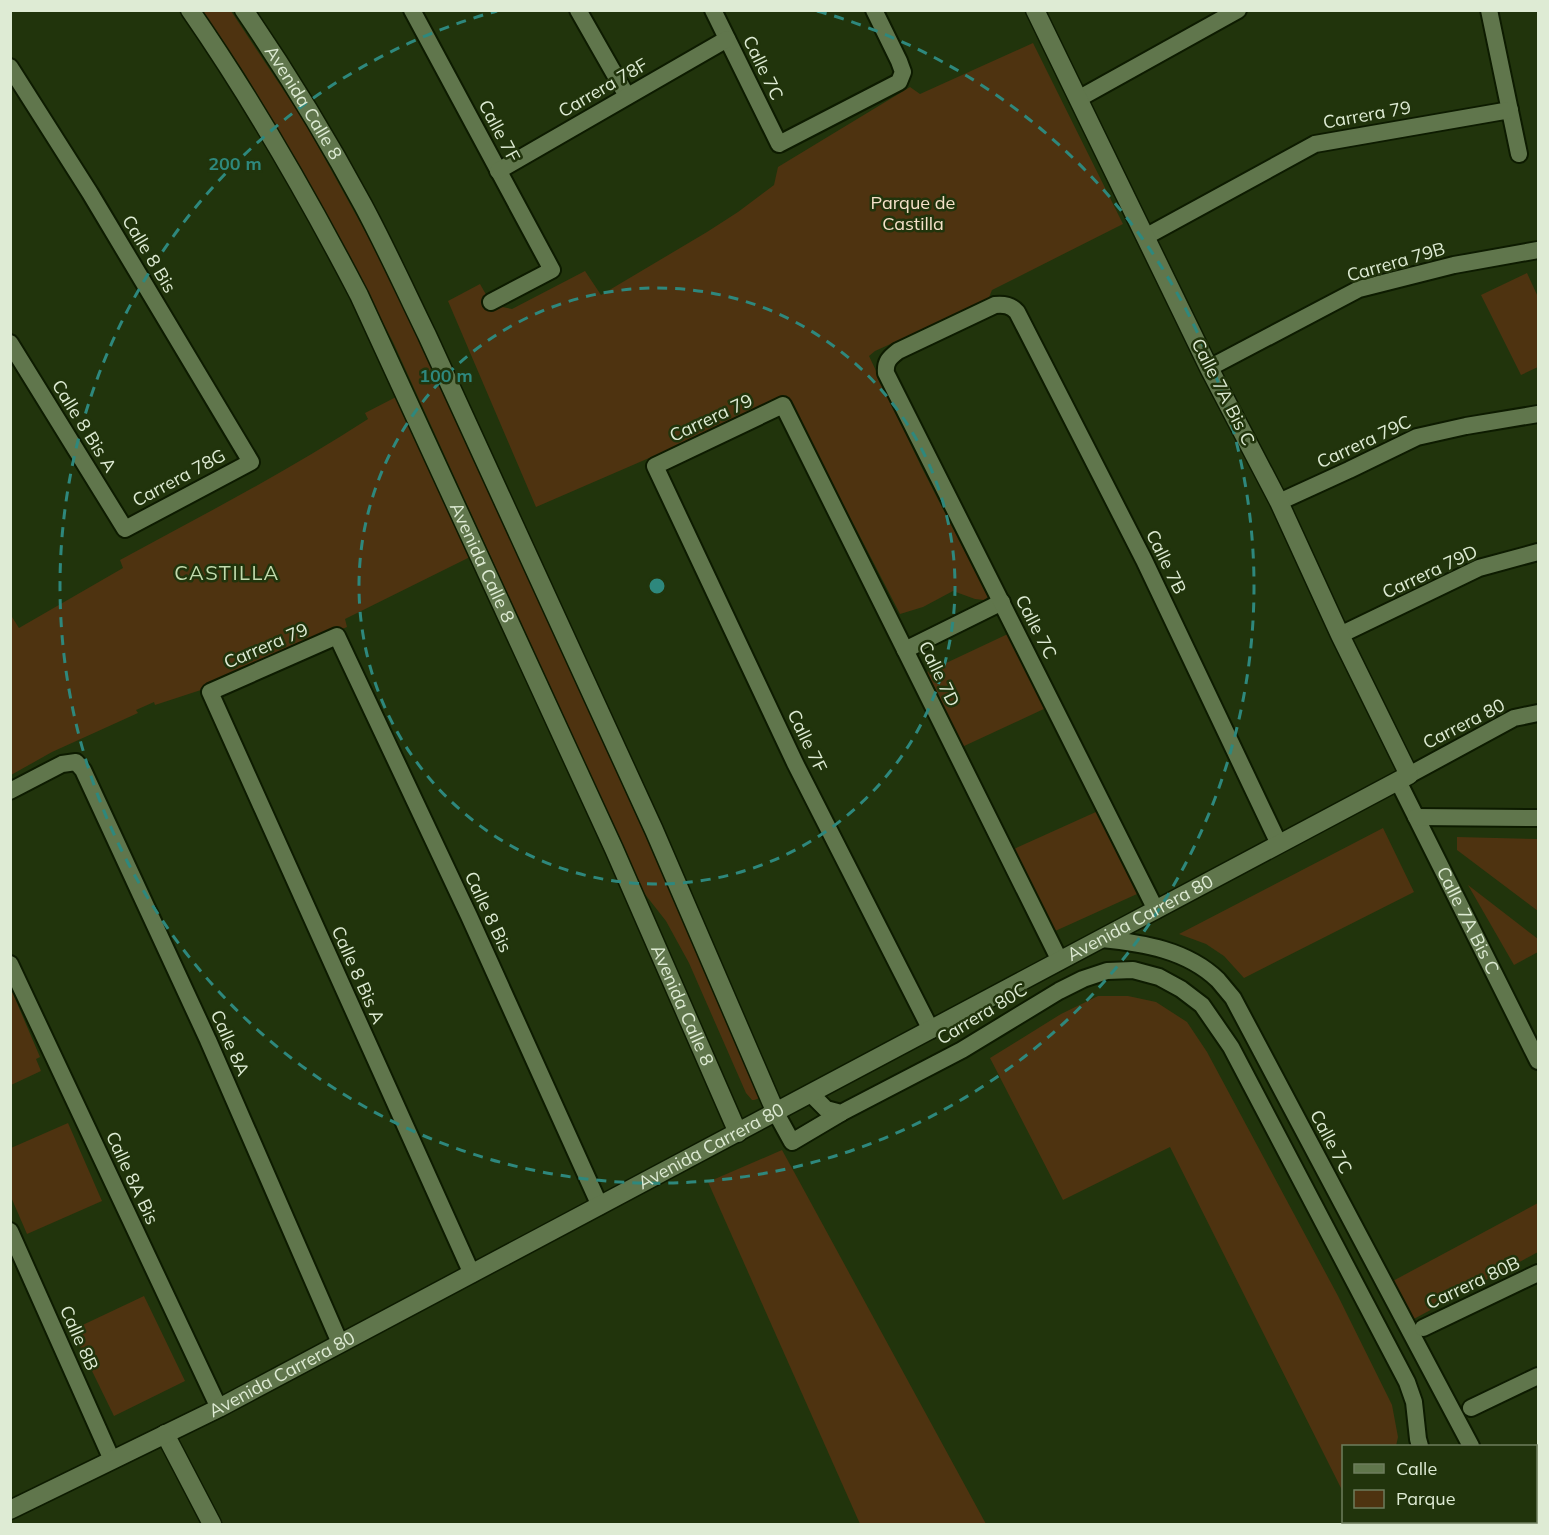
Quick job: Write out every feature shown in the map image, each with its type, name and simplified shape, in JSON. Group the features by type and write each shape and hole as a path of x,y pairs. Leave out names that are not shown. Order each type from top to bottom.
{"street":[{"name":"Avenida Calle 8","path":"190,10 281,152 359,295 609,838 738,1132"},
{"name":"Avenida Calle 8","path":"244,10 280,64 341,165 432,344 654,830 776,1113"},
{"name":"Calle 7F","path":"412,10 552,270 491,302"},
{"path":"578,10 627,96"},
{"name":"Calle 7C","path":"713,10 779,144 899,81 903,72 874,10"},
{"name":"Calle 7A Bis C","path":"1035,10 1209,368 1279,502 1403,778 1416,817 1539,1061"},
{"path":"1078,99 1238,10"},
{"path":"1489,10 1519,154"},
{"name":"Carrera 78F","path":"498,171 727,39"},
{"name":"Calle 8 Bis","path":"10,67 90,193 251,462"},
{"name":"Carrera 79","path":"1145,237 1315,144 1510,110"},
{"name":"Carrera 79B","path":"1209,368 1359,289 1454,265 1539,250"},
{"name":"Calle 7B","path":"887,361 897,351 995,305 1008,306 1017,312 1144,560 1279,844"},
{"name":"Calle 8 Bis A","path":"10,343 125,529"},
{"name":"Calle 7C","path":"887,361 886,373 1156,910"},
{"name":"Carrera 79","path":"655,466 783,405"},
{"name":"Calle 7D","path":"783,405 1060,961"},
{"name":"Carrera 79C","path":"1279,502 1417,437 1539,414"},
{"name":"Carrera 78G","path":"125,529 251,462"},
{"name":"Calle 7F","path":"655,466 795,764 931,1030"},
{"name":"Carrera 79D","path":"1340,635 1479,568 1539,552"},
{"path":"905,650 1002,602"},
{"name":"Carrera 79","path":"210,692 337,636"},
{"name":"Calle 8 Bis","path":"337,636 469,916 600,1206"},
{"name":"Calle 8 Bis A","path":"210,692 472,1274"},
{"name":"Carrera 80","path":"1403,778 1514,718 1539,713"},
{"name":"Calle 8A","path":"10,790 62,764 76,762 83,770 208,1040 340,1343"},
{"name":"Avenida Carrera 80","path":"10,1510 219,1408 1403,778"},
{"path":"1416,817 1539,818"},
{"name":"Calle 7C","path":"1102,939 1134,942 1168,951 1194,962 1219,981 1233,998 1466,1443"},
{"name":"Calle 8A Bis","path":"10,964 219,1408"},
{"name":"Carrera 80C","path":"776,1113 792,1142 841,1113 962,1050 1083,979 1107,971 1133,970 1159,977 1181,989 1202,1005 1231,1047 1402,1371 1414,1402 1420,1445"},
{"path":"810,1094 826,1109 841,1113"},
{"name":"Calle 8B","path":"10,1231 112,1460"},
{"name":"Carrera 80B","path":"1423,1328 1539,1273"},
{"path":"1471,1408 1539,1376"},
{"path":"165,1434 212,1524"}],"green space":[{"path":"202,11 231,11 304,121 371,242 431,364 762,1092 757,1099 752,1100 746,1093 689,963 666,921 644,893 393,342 327,215 276,126 245,74"},
{"name":"Parque de Castilla","path":"1033,43 1123,224 992,290 988,300 875,351 869,356 921,466 988,597 984,600 975,599 953,591 923,607 900,614 789,399 660,461 656,455 536,507 448,301 480,284 492,305 512,309 585,271 601,295 738,212 774,185 778,167 910,87 920,94"},
{"path":"1527,273 1538,297 1538,367 1521,375 1481,295"},
{"path":"396,397 470,557 345,619 347,627 204,689 155,705 154,702 136,710 138,713 52,752 11,775 12,617 19,628 123,568 120,560 307,457 368,419 365,413"},
{"path":"1012,632 1048,707 962,747 927,672"},
{"path":"1098,811 1137,894 1053,932 1014,849"},
{"path":"1383,828 1414,892 1244,978 1224,956 1206,944 1179,934"},
{"path":"1457,837 1538,839 1538,911 1457,850"},
{"path":"1468,885 1538,939 1538,952 1514,965"},
{"path":"11,989 40,1057 36,1059 41,1071 11,1085"},
{"path":"1098,996 1128,996 1156,1002 1187,1022 1207,1052 1338,1296 1392,1405 1398,1437 1396,1445 1342,1445 1342,1490 1170,1147 1063,1200 990,1058 1061,1014"},
{"path":"68,1123 102,1201 27,1234 11,1197 11,1148"},
{"path":"782,1150 986,1524 860,1524 708,1182"},
{"path":"1538,1203 1538,1252 1412,1320 1391,1282"},
{"path":"144,1296 185,1381 114,1416 72,1330"}],"district":[{"name":"CASTILLA","path":"227,573"}]}
